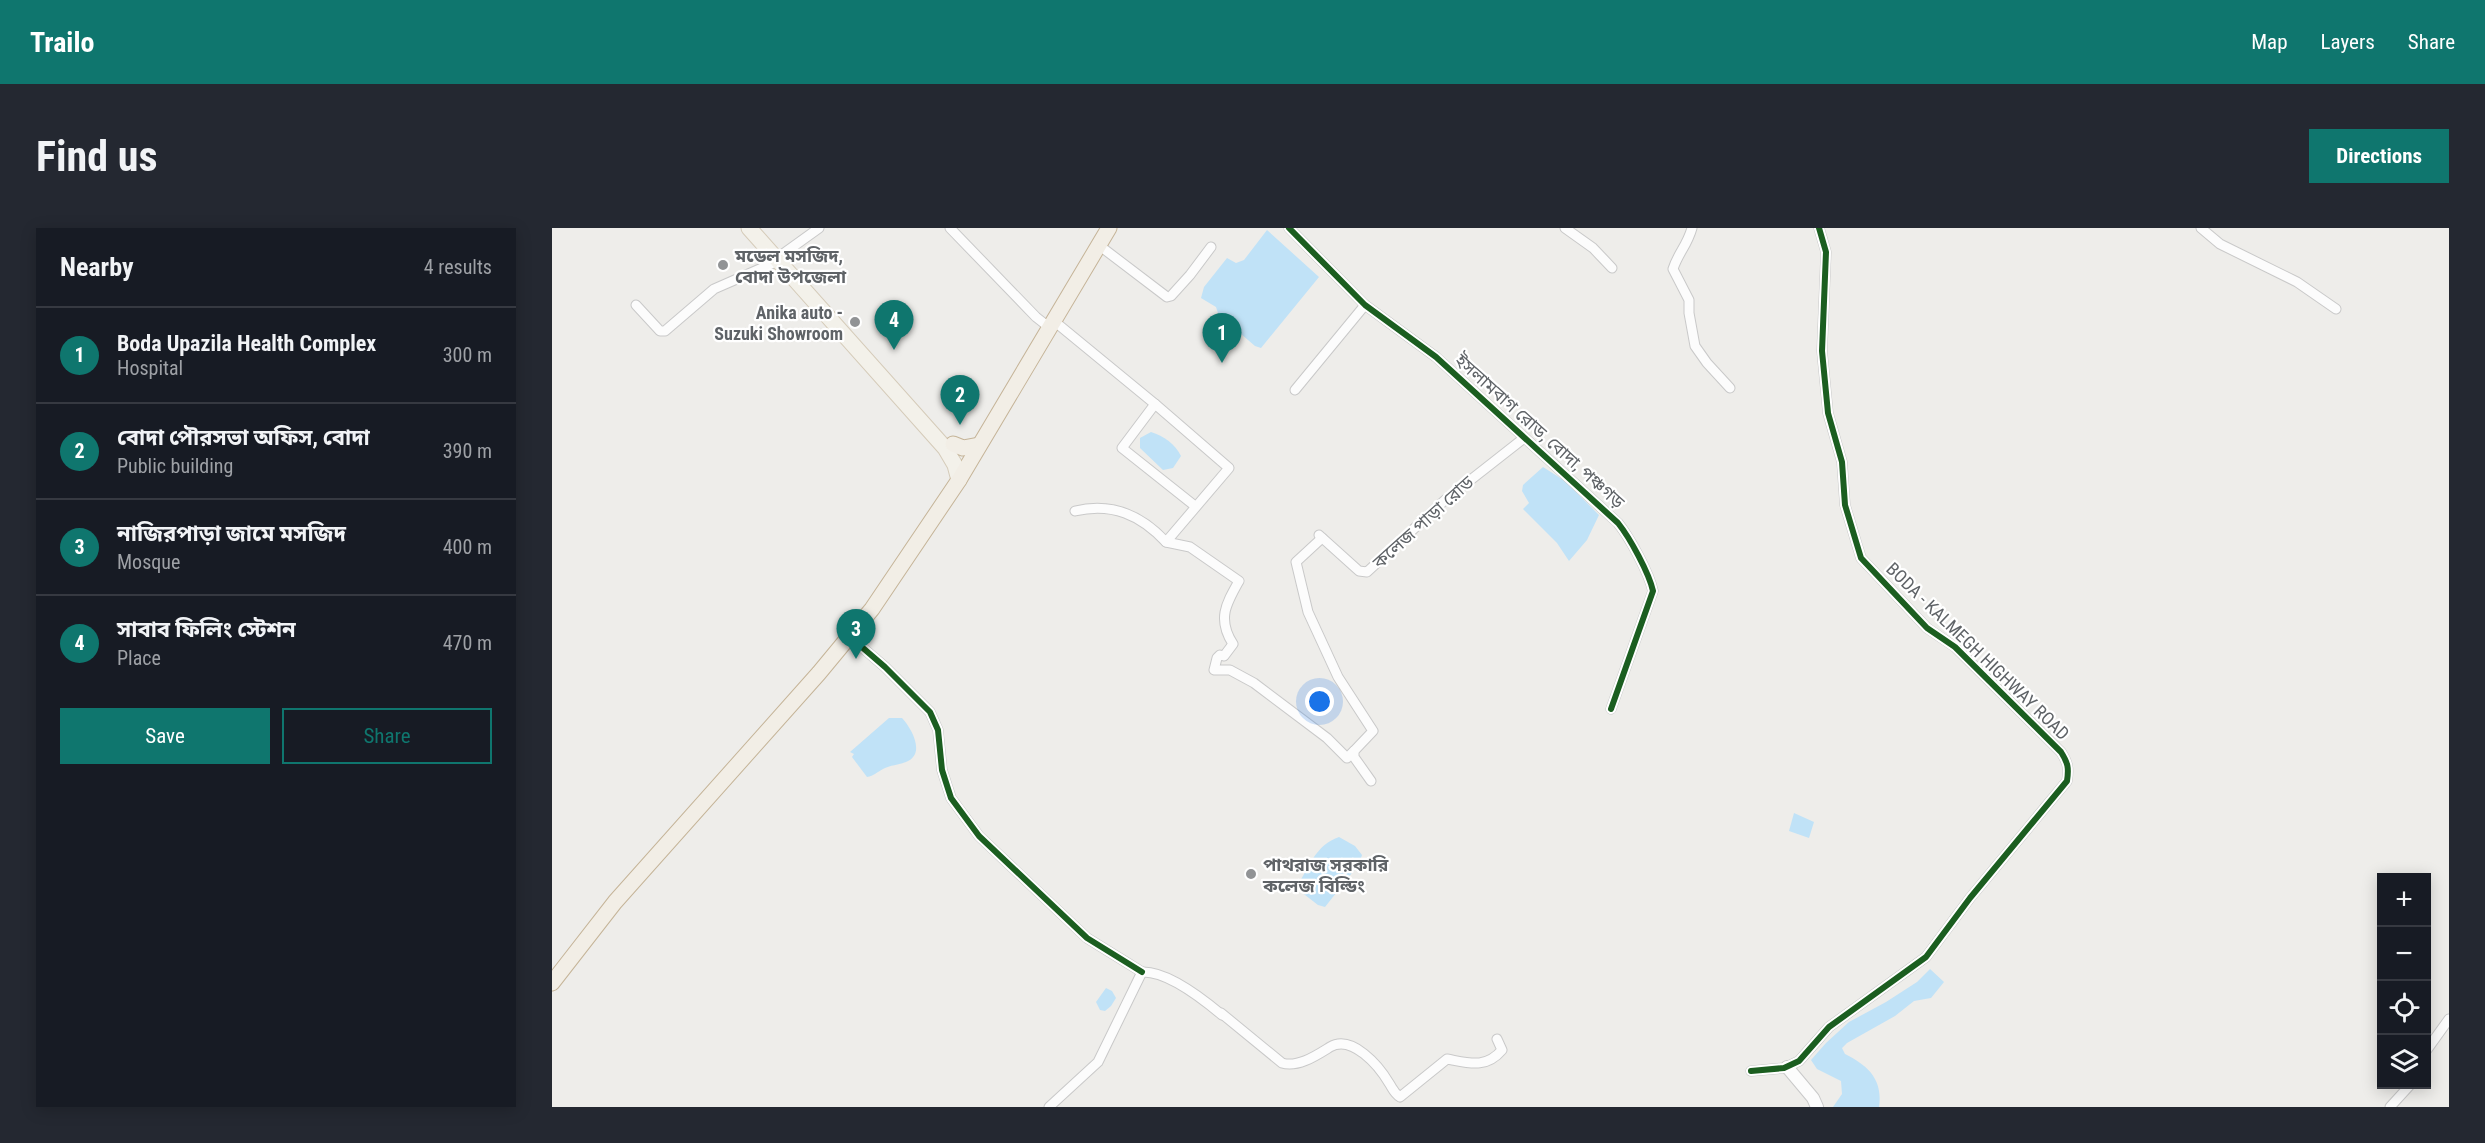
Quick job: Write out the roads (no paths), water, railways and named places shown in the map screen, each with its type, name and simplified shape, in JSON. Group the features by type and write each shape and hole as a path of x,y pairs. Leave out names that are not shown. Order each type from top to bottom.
{"highway":[{"path":"552,983 615,902 819,672 892,582 959,480 1109,228"},
{"path":"953,444 963,448 979,445"}],"main road":[{"path":"749,228 945,448 955,465 959,480"},
{"path":"926,428 953,444 962,452 968,463"}],"street":[{"path":"636,305 660,331 665,331 714,289 777,260 819,228"},
{"path":"950,228 1036,317 1052,325 1155,404 1229,468 1166,542"},
{"path":"1090,262 1099,228"},
{"name":"ইসলামবাগ রোড, বোদা, পঞ্চগড়","path":"1289,228 1365,305 1436,357 1618,523 1628,535 1650,577 1653,591 1651,604 1638,632 1611,709"},
{"path":"1564,228 1593,248 1612,268"},
{"path":"1692,228 1688,244 1677,257 1673,269 1689,300 1695,346 1730,388"},
{"name":"BODA - KALMEGH HIGHWAY ROAD","path":"1788,1067 1799,1061 1828,1027 1926,957 1970,897 2067,781 2069,771 2068,763 2061,752 1955,647 1927,628 1861,558 1845,505 1842,462 1828,413 1822,351 1826,252 1819,228"},
{"path":"2201,228 2220,244 2297,282 2336,309"},
{"path":"1100,246 1167,297 1172,296 1191,275 1211,247"},
{"path":"1294,390 1365,305"},
{"path":"1155,404 1122,448 1195,506"},
{"name":"কলেজ পাড়া রোড","path":"1351,755 1373,731 1338,677 1308,612 1296,562 1321,537 1359,571 1367,572 1445,500 1524,438"},
{"path":"1075,511 1093,507 1126,513 1145,522 1166,542 1190,547 1239,581 1224,613 1223,627 1233,644 1224,656 1220,655 1217,658 1214,670 1230,670 1254,683 1354,757 1371,781"},
{"path":"849,636 885,667 930,712 938,730 942,770 951,798 979,836 1088,938 1142,972 1151,972 1200,996 1282,1063 1288,1065 1310,1059 1335,1044 1347,1045 1361,1051 1390,1083 1395,1094 1400,1097 1447,1059 1480,1065 1488,1062 1502,1050 1497,1039"},
{"path":"1049,1107 1098,1062 1142,972"},
{"path":"2431,1045 2449,1018"},
{"path":"1751,1071 1788,1067 1813,1098 1817,1107"},
{"path":"2390,1107 2406,1089"}],"water":[{"path":"1267,230 1319,277 1261,348 1255,346 1234,328 1231,320 1218,313 1216,307 1201,298 1204,287 1227,258 1236,263 1244,260"},
{"path":"1151,432 1169,441 1179,452 1181,456 1173,468 1163,470 1140,448 1140,438"},
{"path":"1543,467 1565,481 1599,515 1587,540 1569,561 1557,543 1523,509 1529,503 1522,491 1523,485"},
{"path":"889,718 902,718 906,723 915,741 915,753 906,762 867,777 852,757 854,754 850,752"},
{"path":"1794,813 1814,822 1809,838 1789,831"},
{"path":"1339,837 1355,846 1362,855 1359,864 1325,907 1318,905 1296,888 1318,851"},
{"path":"1930,969 1944,982 1931,998 1914,1001 1895,1016 1842,1048 1845,1054 1861,1064 1872,1075 1879,1089 1879,1107 1833,1107 1842,1094 1841,1081 1817,1069 1811,1060 1849,1022 1917,982"},
{"path":"1106,988 1112,991 1116,998 1105,1011 1100,1010 1096,1002"}],"place":[{"name":"মডেল মসজিদ, বোদা উপজেলা","path":"723,265"},
{"name":"Anika auto - Suzuki Showroom","path":"855,322"},
{"name":"সাবাব ফিলিং স্টেশন","path":"894,350"},
{"name":"Boda Upazila Health Complex","path":"1222,363"},
{"name":"বোদা পৌরসভা অফিস, বোদা","path":"960,425"},
{"name":"নাজিরপাড়া জামে মসজিদ","path":"856,659"},
{"name":"পাথরাজ সরকারি কলেজ বিল্ডিং","path":"1251,874"}]}
